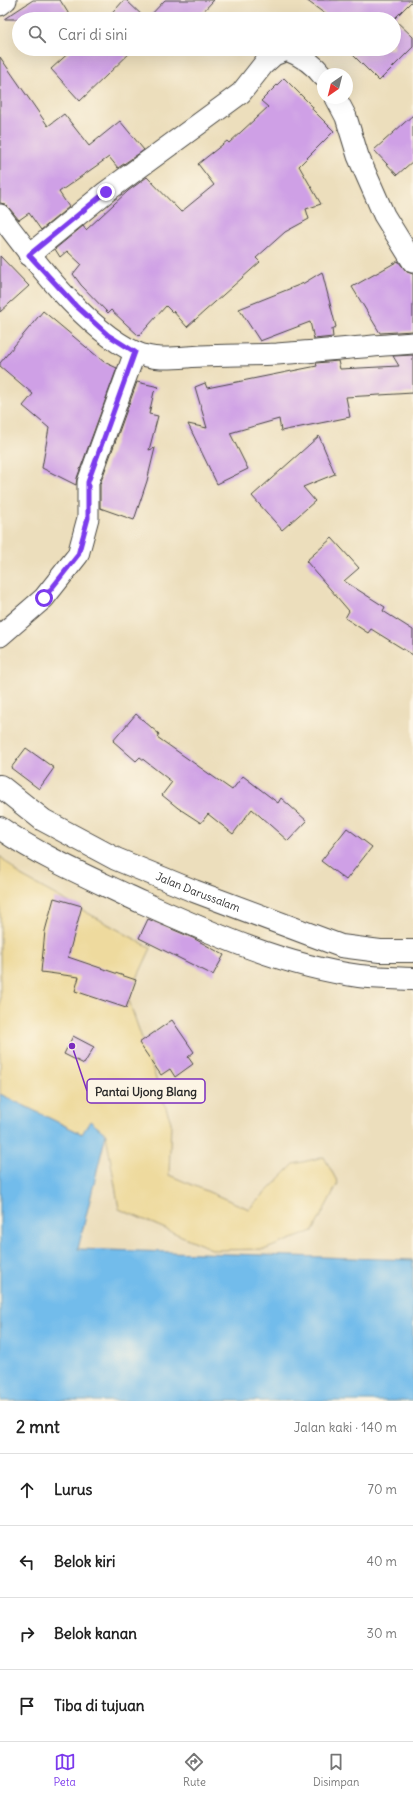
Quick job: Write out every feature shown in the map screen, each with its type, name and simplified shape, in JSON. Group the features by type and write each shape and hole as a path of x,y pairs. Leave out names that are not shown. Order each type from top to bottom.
{"street":[{"path":"0,5 6,0"},
{"path":"29,255 106,192 240,93 263,65 273,56"},
{"path":"301,56 317,69"},
{"path":"339,104 346,117 358,156 384,215 413,262"},
{"path":"0,215 29,255 76,306 108,335 135,352 151,357 172,359 278,354 413,343"},
{"path":"0,636 44,598 78,555 88,518 88,482 135,352"},
{"name":"Jalan Darussalam","path":"0,786 43,820 116,859 194,891 341,946 380,951 413,951"},
{"path":"0,828 24,845 83,875 229,941 290,961 351,974 413,980"}],"sand":[{"path":"0,856 21,876 151,948 128,998 171,1122 169,1175 249,1209 294,1164 324,1157 338,1183 313,1231 266,1249 214,1250 119,1209 106,1134 82,1134 0,1094"}],"water":[{"path":"0,1094 82,1134 90,1121 106,1134 78,1249 413,1260 413,1401 0,1401"}],"building":[{"path":"33,0 60,0 68,12 15,12"},
{"path":"124,0 126,0 139,12 113,12"},
{"path":"165,0 214,0 203,12 154,12"},
{"path":"306,0 413,0 401,12 322,12"},
{"path":"12,14 12,19 4,19"},
{"path":"401,26 413,37 413,47 379,81 354,56 401,56"},
{"path":"65,56 127,56 80,101 51,69"},
{"path":"0,57 48,126 64,114 89,146 120,121 144,150 118,168 109,157 59,192 69,207 41,230 29,213 19,220 5,204 0,203"},
{"path":"284,78 334,131 299,166 321,204 306,209 309,219 285,232 256,258 260,262 187,327 173,311 173,313 166,306 139,336 111,310 108,313 81,285 73,274 81,264 67,251 60,257 55,249 83,226 86,230 128,191 147,177 181,212 214,185 198,164 227,141 229,143 268,107 261,101"},
{"path":"413,115 413,161 397,175 374,150"},
{"path":"0,256 29,286 0,312"},
{"path":"398,261 407,272 413,274 413,331 380,333 352,287"},
{"path":"322,272 336,327 332,329 333,337 314,339 310,322 260,341 239,309 304,283"},
{"path":"43,311 104,362 117,368 77,478 76,485 42,468 49,428 23,406 33,394 0,366 0,363"},
{"path":"413,355 413,393 346,397 350,417 281,431 279,419 230,433 248,469 217,484 188,424 207,428 195,387 205,383 207,388 317,366 316,363 338,361 340,369 399,366 393,356"},
{"path":"137,382 159,387 154,392 149,414 158,416 149,450 155,448 147,481 134,520 100,508 100,484"},
{"path":"319,436 335,474 303,487 315,501 282,530 252,496"},
{"path":"332,538 359,568 344,581 385,607 383,611 413,630 413,655 371,629 368,633 345,618 349,611 306,561"},
{"path":"136,714 159,734 157,737 232,790 243,776 278,803 281,798 307,821 288,841 252,809 233,834 208,814 201,823 178,808 162,795 172,782 140,757 136,761 113,741"},
{"path":"26,748 54,768 39,789 11,768"},
{"path":"347,828 372,847 346,880 321,861"},
{"path":"54,898 82,906 68,957 136,980 126,1008 75,991 79,977 41,972 45,931"},
{"path":"148,919 193,938 224,955 213,975 139,938"},
{"path":"172,1020 194,1052 188,1057 193,1064 175,1077 170,1069 161,1075 139,1043"},
{"path":"73,1036 94,1047 84,1064 64,1054"}],"place":[{"name":"Pantai Ujong Blang","path":"72,1046"}],"route":[{"path":"44,598 78,555 88,518 88,482 96,456 135,352 108,335 76,306 29,255 106,192"}]}
